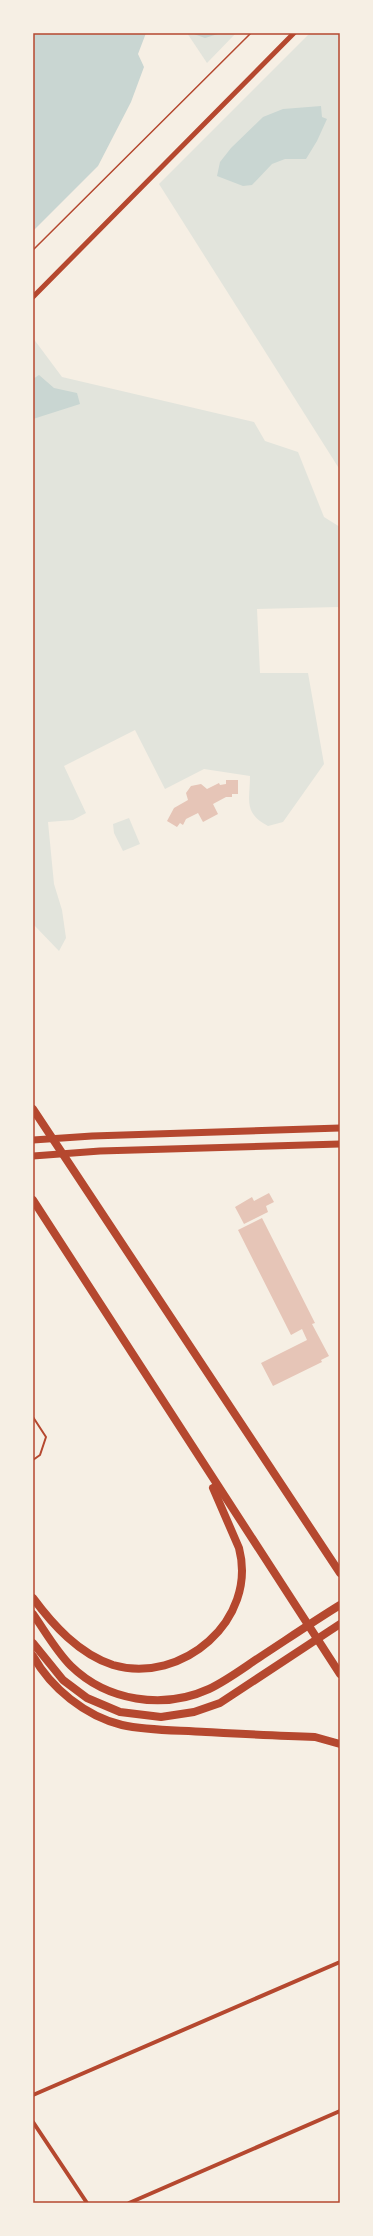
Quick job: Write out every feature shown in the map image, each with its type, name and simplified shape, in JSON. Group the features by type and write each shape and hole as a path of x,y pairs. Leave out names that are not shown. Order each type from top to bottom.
{"highway":[{"path":"33,1109 340,1573"},
{"path":"33,1200 195,1453 340,1674"},
{"path":"33,1598 67,1637 91,1655 113,1665 141,1669 166,1666 186,1658 208,1644 227,1619 236,1601 241,1585 242,1559 230,1525 195,1453"},
{"path":"322,1545 340,1570"},
{"path":"33,1614 70,1665 87,1679 119,1695 142,1700 176,1699 200,1693 224,1680 340,1605"},
{"path":"33,1643 52,1669 75,1690 101,1705 120,1712 151,1717 174,1716 203,1710 234,1694 340,1624"},
{"path":"33,1656 44,1673 63,1692 86,1710 110,1721 149,1728 315,1737 340,1744"}],"main road":[{"path":"33,1140 92,1136 340,1128"},
{"path":"33,1156 100,1151 340,1144"}],"street":[{"path":"33,297 294,33"},
{"path":"33,2095 340,1962"},
{"path":"129,2203 340,2111"},
{"path":"33,2122 87,2203"}],"lane":[{"path":"33,1417 46,1437 40,1455 33,1460"}],"path":[{"path":"33,250 250,33"}],"shaded area":[{"path":"33,33 146,33 138,54 144,67 131,102 98,166 33,231"},
{"path":"187,33 236,33 207,63"},
{"path":"191,33 221,33 205,38"},
{"path":"310,33 340,33 340,470 159,184"},
{"path":"321,106 322,117 327,119 317,141 306,159 285,159 272,164 252,185 243,186 217,176 220,162 231,148 263,117 283,109"},
{"path":"33,338 62,377 254,422 265,441 298,452 324,517 340,527 340,610 338,607 257,609 260,673 308,673 324,764 283,822 268,826 260,821 251,811 249,799 250,776 204,769 165,789 135,730 64,766 86,813 73,820 48,822 54,884 62,910 66,938 59,951 33,924"},
{"path":"39,375 54,388 77,393 80,404 33,419 33,379"},
{"path":"129,818 140,844 123,851 114,833 113,824"}],"building":[{"path":"226,780 238,780 238,794 232,794 232,797 226,797 213,804 218,814 203,822 198,813 186,819 183,825 180,823 177,827 167,821 174,808 188,800 186,793 191,786 201,784 207,789 219,783 220,785 226,784"},
{"path":"269,1193 274,1202 266,1206 268,1212 244,1224 235,1207 252,1197 254,1201"},
{"path":"262,1218 315,1323 312,1324 329,1356 321,1360 322,1362 273,1386 261,1363 307,1340 302,1329 291,1335 238,1230"}]}
